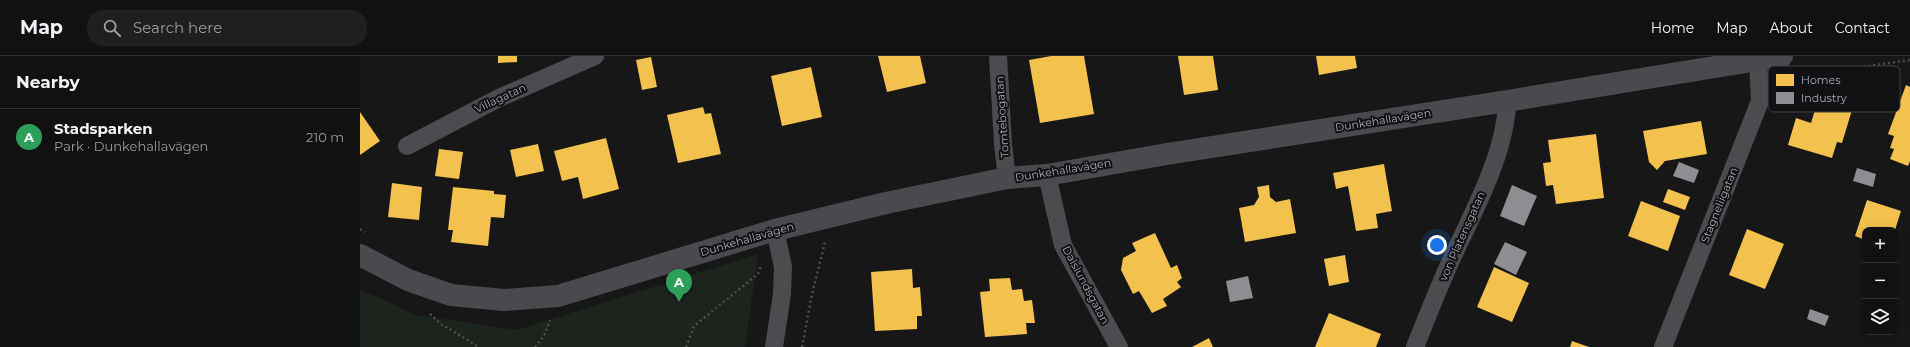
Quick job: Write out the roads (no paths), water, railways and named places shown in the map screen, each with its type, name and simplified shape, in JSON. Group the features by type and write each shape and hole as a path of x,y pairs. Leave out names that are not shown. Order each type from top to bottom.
{"street":[{"name":"Villagatan","path":"407,146 499,98 595,56"},
{"name":"Tomtebogatan","path":"998,56 1003,144 1008,178"},
{"name":"Dunkehallavägen","path":"360,255 408,280 451,295 504,300 558,296 775,230 886,203 1008,178 1047,175 1167,154 1782,56"},
{"name":"Stagneliigatan","path":"1663,347 1760,101 1758,60"},
{"name":"von Platensgatan","path":"1415,347 1495,160 1506,121 1507,101"},
{"name":"Dalslundsgatan","path":"1047,175 1063,245 1119,347"},
{"path":"774,347 782,294 783,267 775,230"}],"place":[{"name":"Stadsparken","path":"679,302"}]}
